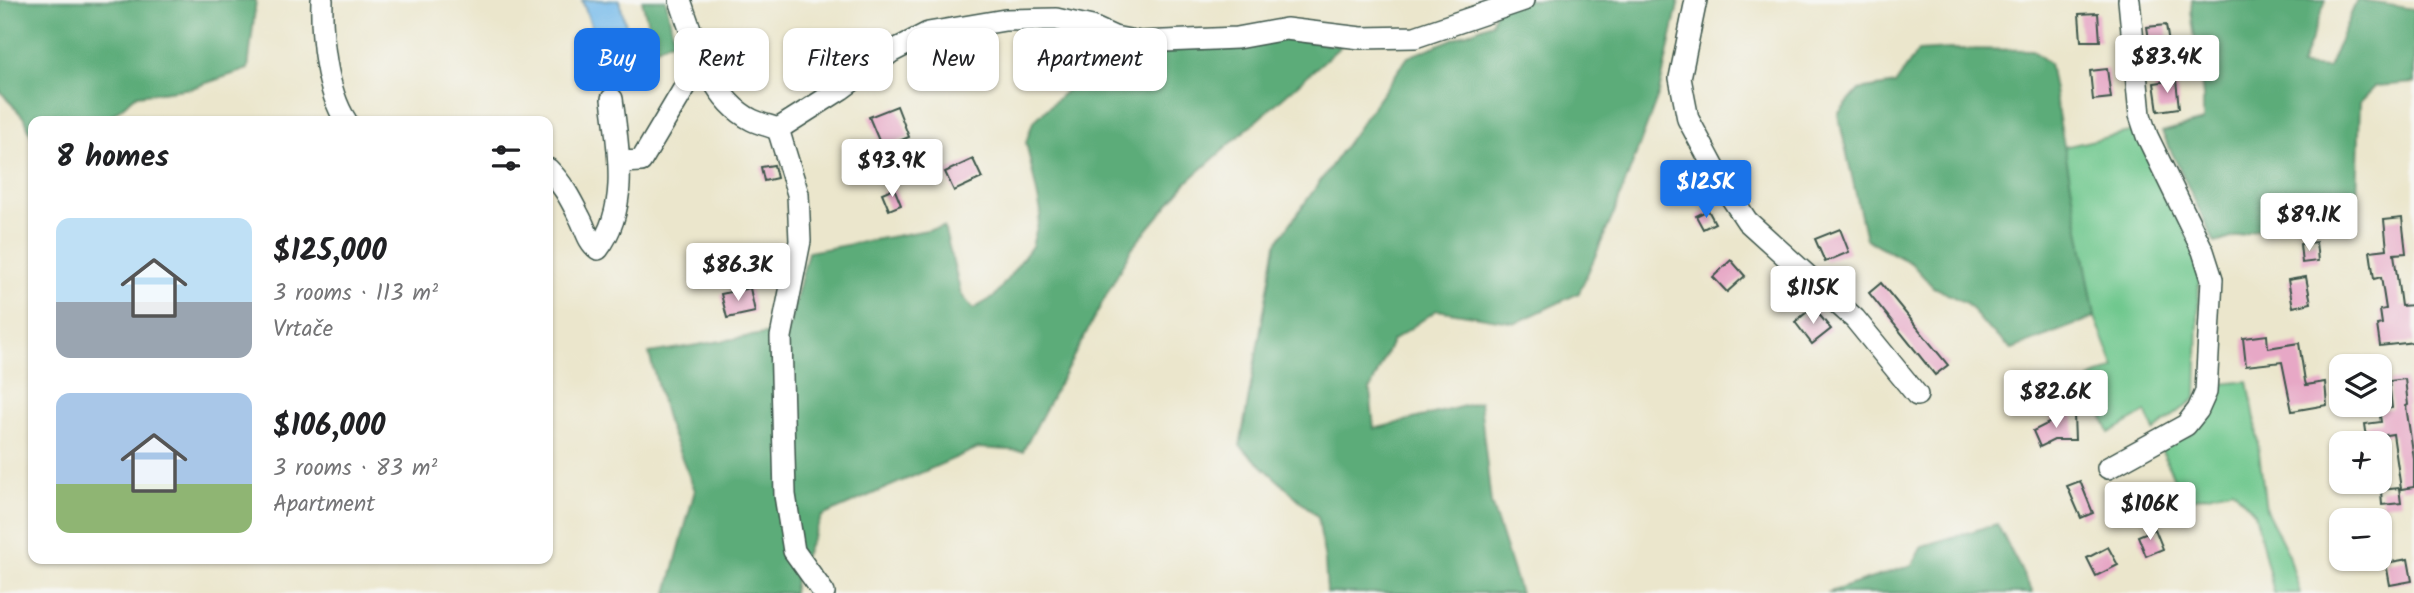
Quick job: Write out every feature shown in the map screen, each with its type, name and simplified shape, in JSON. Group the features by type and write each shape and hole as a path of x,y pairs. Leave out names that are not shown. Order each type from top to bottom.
{"street":[{"path":"322,0 321,24 329,78 344,116"},
{"path":"680,0 690,28"},
{"path":"778,129 841,89 891,52 928,33 1005,20 1056,19 1140,42 1237,38 1286,29 1361,38 1415,37 1524,0"},
{"path":"1696,0 1681,78 1688,119 1725,188 1747,221 1855,319 1917,395"},
{"path":"2108,468 2186,425 2198,410 2206,392 2212,279 2203,251 2147,136 2140,114 2129,0"},
{"path":"620,162 641,161 683,91"},
{"path":"722,91 728,100 751,120 778,129"},
{"path":"553,174 561,182 591,244 598,249 607,238 617,203 620,162 612,99"},
{"path":"778,129 798,194 800,241 781,337 785,495 794,551 824,593"}],"green space":[{"path":"0,0 256,0 248,69 192,88 137,95 111,116 28,116 28,127 25,119 0,91"},
{"path":"642,0 666,0 674,40 660,46 660,28 649,28"},
{"path":"1498,0 1679,0 1659,93 1614,213 1579,293 1516,323 1437,310 1392,341 1370,390 1374,429 1480,402 1491,503 1520,593 1327,593 1318,517 1240,446 1276,244 1408,57 1492,23"},
{"path":"2192,0 2326,0 2301,66 2328,68 2357,0 2414,9 2414,83 2376,86 2360,102 2357,200 2215,243 2162,132 2203,121 2203,96 2191,11"},
{"path":"1282,37 1341,46 1187,182 1131,249 1023,451 978,448 822,516 796,575 793,593 667,593 695,490 667,422 649,353 788,330 808,252 944,227 961,294 973,309 994,297 1032,246 1041,212 1026,142 1033,122 1066,91 1167,91 1167,46"},
{"path":"2032,50 2049,63 2095,317 2012,349 1989,330 1966,303 1933,287 1911,263 1866,239 1838,114 1859,90 1895,84 1918,51"},
{"path":"2138,130 2193,247 2199,276 2196,398 2154,431 2146,412 2109,433 2089,379 2115,368 2095,317 2064,147"},
{"path":"2248,381 2266,510 2289,555 2300,593 2274,593 2255,513 2233,489 2183,501 2161,448 2191,434 2201,420 2212,385"},
{"path":"1997,524 2033,593 1827,593 1912,565 1922,546"}],"water":[{"path":"582,0 619,0 627,28 592,28"}],"building":[{"path":"2098,13 2100,41 2081,41 2079,14"},
{"path":"2166,25 2170,50 2151,52 2147,27"},
{"path":"2107,69 2111,98 2093,100 2090,71"},
{"path":"2176,80 2179,108 2158,111 2154,83"},
{"path":"897,106 909,137 882,148 869,117"},
{"path":"973,159 982,178 954,191 945,172"},
{"path":"774,165 777,178 764,181 761,167"},
{"path":"894,188 901,205 889,210 882,193"},
{"path":"1708,210 1715,223 1703,229 1696,216"},
{"path":"2402,218 2406,253 2394,254 2401,306 2414,305 2414,342 2380,346 2377,325 2382,324 2380,310 2386,309 2381,277 2374,279 2370,251 2387,249 2384,220"},
{"path":"1840,229 1849,252 1825,262 1815,239"},
{"path":"2316,242 2318,261 2302,263 2300,244"},
{"path":"1731,260 1745,276 1727,292 1713,277"},
{"path":"2306,277 2311,303 2293,307 2288,280"},
{"path":"1881,283 1948,365 1935,375 1869,293"},
{"path":"750,288 755,312 727,318 721,294"},
{"path":"1813,307 1831,329 1812,344 1795,322"},
{"path":"2267,335 2268,348 2299,343 2306,385 2325,382 2327,405 2292,411 2282,362 2246,366 2243,338"},
{"path":"2405,379 2414,459 2414,487 2401,489 2392,431 2366,431 2365,424 2381,422 2380,417 2392,417 2392,381"},
{"path":"2074,415 2075,440 2054,440 2040,447 2033,431 2051,422 2051,416"},
{"path":"2080,481 2093,513 2081,518 2067,486"},
{"path":"2399,488 2401,503 2382,505 2381,494 2392,494 2392,489"},
{"path":"2155,529 2163,549 2146,556 2138,536"},
{"path":"2108,547 2118,565 2096,576 2087,558"},
{"path":"2408,559 2412,581 2390,585 2387,571 2392,571 2392,562"}]}
